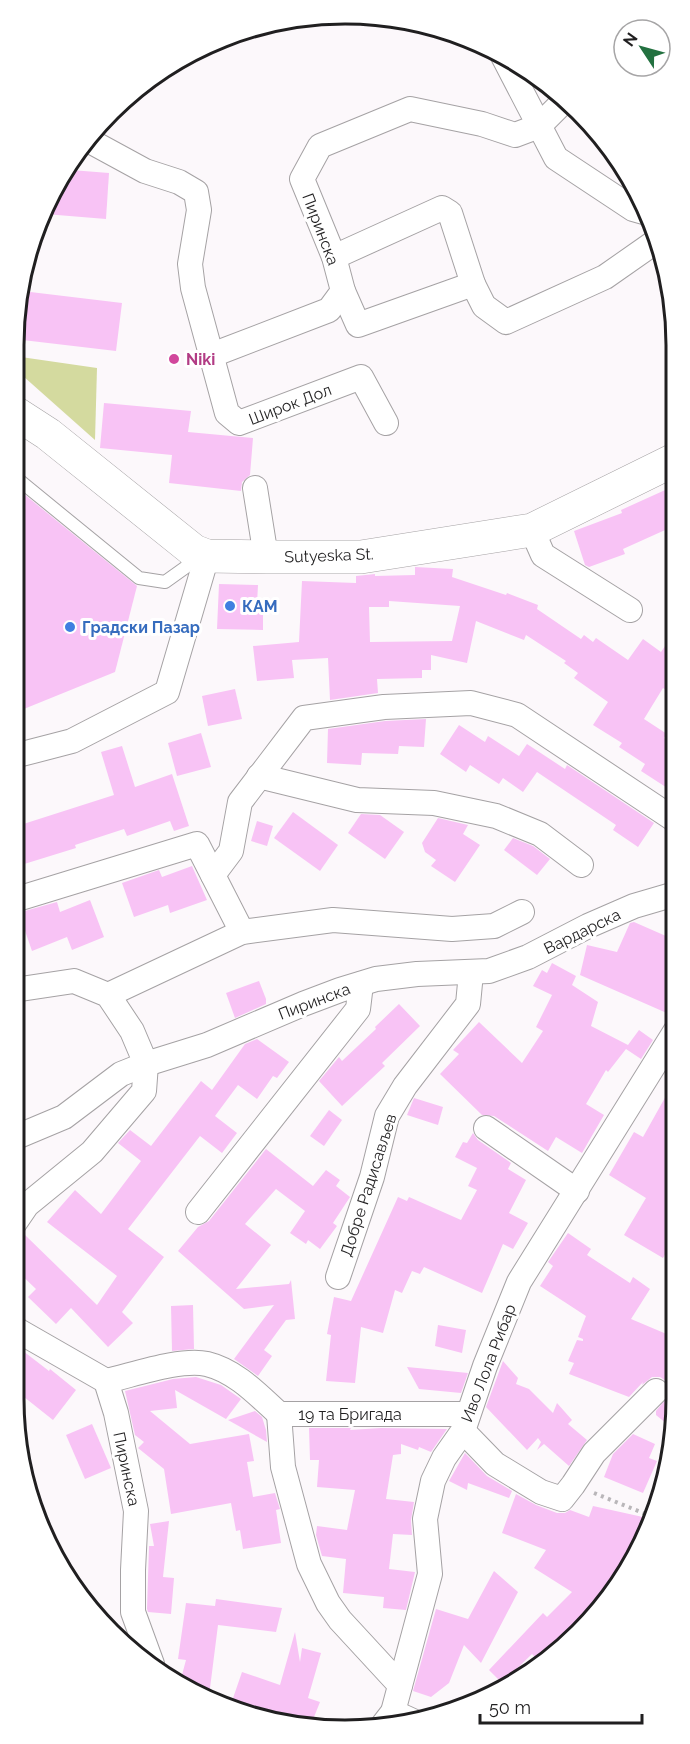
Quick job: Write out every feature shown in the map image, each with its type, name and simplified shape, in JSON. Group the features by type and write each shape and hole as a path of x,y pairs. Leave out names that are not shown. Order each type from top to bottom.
{"street":[{"path":"510,69 556,158 636,210"},
{"path":"538,126 559,106"},
{"name":"Пиринска","path":"472,284 358,325 344,291 334,257 302,179 320,146 410,110 483,124 515,135 538,126"},
{"name":"Широк Дол","path":"95,144 145,171 179,182 196,192 199,210 190,264 192,288 227,413 239,423 361,377 386,423"},
{"path":"334,257 442,208 450,213 472,284 484,306 506,322 605,277 650,246"},
{"path":"212,355 329,310 344,291"},
{"path":"24,418 48,434 200,553 167,692 72,741 24,753"},
{"name":"Sutyeska St.","path":"200,553 266,558 361,556 532,530 666,464"},
{"path":"255,488 266,558"},
{"path":"532,530 543,555 630,610"},
{"path":"213,875 231,851 240,802 304,718 384,707 471,703 517,715 666,814"},
{"path":"259,776 357,800 434,803 496,816 540,834 581,865"},
{"path":"24,897 197,844 242,932"},
{"name":"Вардарска","path":"480,972 528,957 588,926 634,906 666,897"},
{"path":"108,995 242,932 333,920 452,929 494,926 522,912"},
{"name":"Пиринска","path":"24,1134 64,1117 121,1074 207,1045 303,1004 376,979 417,974 480,972"},
{"name":"Добре Радисављев","path":"338,1277 372,1177 387,1116 405,1086 468,1004 480,972"},
{"path":"24,988 74,981 108,995 132,1031 146,1064 144,1091 92,1152 24,1209"},
{"path":"198,1212 358,1010 361,984"},
{"name":"Иво Лола Рибар","path":"397,1716 400,1685 430,1574 425,1519 433,1481 465,1422 519,1282 666,1046"},
{"path":"486,1128 577,1191"},
{"path":"24,1335 106,1382"},
{"name":"19 та Бригада","path":"106,1382 178,1364 206,1364 239,1379 279,1414 465,1422"},
{"name":"Пиринска","path":"106,1382 116,1413 136,1511 133,1612 148,1652"},
{"path":"465,1422 495,1464 541,1492 561,1499 594,1453 656,1390"},
{"path":"279,1414 283,1467 309,1564 328,1603 340,1620 400,1685"}],"lane":[{"path":"24,484 139,578 165,582 186,567 200,553"}],"path":[{"path":"573,1485 645,1514"}],"green space":[{"path":"24,357 97,368 95,440 24,377"}],"building":[{"path":"76,170 109,173 106,219 52,215"},
{"path":"29,292 122,303 116,351 24,340"},
{"path":"104,403 191,411 188,432 253,438 250,475 242,482 241,491 169,483 172,455 100,448"},
{"path":"666,490 666,530 623,549 625,554 589,567 585,565 574,531 622,513 621,510"},
{"name":"Градски Пазар","path":"24,494 137,586 115,672 24,709"},
{"path":"415,567 453,569 452,577 506,595 507,593 538,605 537,609 581,639 584,635 593,642 596,638 628,660 643,639 661,652 666,645 666,690 663,688 644,719 666,733 664,738 666,739 666,787 641,771 645,764 619,747 622,743 593,725 608,702 574,678 578,673 564,663 566,661 526,635 524,640 476,621 467,663 431,655 431,670 422,670 422,678 377,679 378,693 330,700 328,658 292,660 294,678 257,681 253,646 299,642 302,581 356,583 356,576 375,574 375,576 415,575","holes":["389,601 460,606 452,641 370,642 369,607 389,607"]},
{"path":"219,584 258,585 257,604 263,604 263,630 217,629"},
{"path":"235,689 242,719 208,726 202,696"},
{"path":"426,719 424,747 399,746 398,754 362,753 361,765 327,763 328,729 385,721"},
{"path":"459,725 485,742 488,736 519,756 527,744 565,769 567,765 654,823 638,847 613,830 616,825 537,772 523,792 503,778 499,784 470,765 466,772 440,754"},
{"path":"201,733 211,767 177,776 168,743"},
{"path":"122,746 135,787 172,774 189,826 174,831 170,821 127,836 124,829 75,845 76,848 24,864 24,824 114,795 101,752"},
{"path":"293,812 338,845 320,871 274,838"},
{"path":"361,814 380,815 404,832 385,859 348,833"},
{"path":"438,818 468,825 463,834 480,845 455,882 431,866 436,860 425,852 422,843"},
{"path":"257,821 273,826 267,846 251,841"},
{"path":"513,838 533,846 550,859 537,875 504,850"},
{"path":"192,866 207,900 170,913 168,905 134,917 122,883 159,870 162,877"},
{"path":"90,900 104,937 72,950 67,937 32,951 24,928 24,911 57,902 60,912"},
{"path":"634,922 666,936 666,1013 580,975 587,945 617,952 630,923"},
{"path":"552,963 576,976 572,985 598,1002 591,1026 628,1045 639,1030 653,1040 641,1059 626,1049 608,1072 606,1070 586,1104 604,1115 582,1153 556,1137 548,1151 494,1116 482,1115 440,1074 459,1054 453,1050 479,1022 522,1063 543,1031 536,1027 552,995 533,986 542,970 547,973"},
{"path":"259,981 266,1004 235,1018 226,993"},
{"path":"399,1004 420,1026 382,1063 385,1066 342,1106 319,1081 339,1057 342,1061"},
{"path":"257,1039 289,1062 277,1078 273,1076 257,1099 238,1085 215,1116 237,1133 222,1153 200,1136 128,1229 164,1257 122,1312 133,1323 108,1347 71,1308 56,1324 28,1297 36,1289 24,1278 24,1236 97,1305 117,1276 47,1222 75,1190 101,1214 141,1161 118,1143 130,1130 151,1146 201,1081 212,1090 245,1044"},
{"path":"666,1096 666,1253 663,1258 624,1235 646,1198 609,1175 634,1132 643,1137"},
{"path":"414,1098 443,1107 438,1125 407,1115"},
{"path":"329,1110 342,1120 324,1146 310,1136"},
{"path":"473,1133 478,1140 511,1163 508,1169 526,1180 509,1213 528,1223 513,1249 503,1244 482,1293 424,1267 420,1274 412,1271 402,1293 395,1290 383,1333 361,1327 355,1383 326,1381 331,1335 327,1334 334,1297 351,1301 398,1197 407,1201 409,1197 461,1220 477,1190 468,1186 477,1168 455,1157 463,1142 467,1143"},
{"path":"266,1149 313,1186 326,1170 340,1180 336,1186 350,1197 333,1223 337,1226 320,1249 308,1240 306,1244 290,1233 305,1211 276,1189 245,1224 271,1245 236,1289 289,1284 291,1280 295,1319 286,1320 264,1350 272,1356 258,1376 234,1359 274,1305 244,1309 178,1251 198,1227 209,1221"},
{"path":"568,1233 591,1249 587,1255 630,1283 633,1277 650,1289 631,1319 666,1334 666,1381 660,1377 652,1377 642,1385 643,1382 629,1397 569,1374 574,1363 568,1361 577,1340 583,1341 578,1337 586,1316 540,1286 553,1266 548,1262"},
{"path":"193,1305 194,1349 172,1351 171,1306"},
{"path":"438,1325 466,1330 462,1353 435,1346"},
{"path":"24,1352 76,1390 53,1420 24,1397"},
{"path":"503,1361 518,1378 516,1384 529,1389 553,1413 557,1403 572,1420 568,1424 587,1440 569,1466 544,1444 537,1450 541,1442 538,1438 527,1450 486,1407"},
{"path":"407,1367 468,1373 461,1393 419,1389"},
{"path":"196,1377 221,1385 241,1399 226,1419 175,1390 177,1408 150,1411 190,1444 249,1434 254,1461 247,1462 253,1497 275,1493 280,1509 276,1510 281,1543 243,1549 240,1530 236,1531 231,1503 171,1514 164,1469 138,1448 144,1442 135,1435 125,1391 173,1379"},
{"path":"666,1399 665,1422 656,1415 656,1411"},
{"path":"255,1411 262,1417 267,1442 228,1420"},
{"path":"92,1424 111,1468 85,1479 66,1435"},
{"path":"309,1428 447,1429 431,1452 401,1444 401,1454 393,1455 386,1499 414,1502 411,1520 412,1535 393,1534 389,1569 415,1572 406,1610 383,1608 384,1597 343,1593 346,1559 322,1556 316,1535 317,1526 347,1530 355,1490 317,1487 319,1460 310,1460"},
{"path":"633,1434 655,1444 649,1458 657,1461 643,1493 604,1477 613,1454"},
{"path":"465,1453 487,1476 512,1491 509,1498 468,1483 467,1490 449,1481"},
{"path":"516,1494 557,1513 570,1510 589,1517 593,1506 644,1517 623,1560 586,1611 540,1654 535,1657 532,1654 513,1673 499,1680 489,1670 543,1613 547,1617 572,1592 534,1568 546,1550 502,1533"},
{"path":"169,1521 163,1577 174,1578 171,1614 148,1612 149,1546 154,1546 150,1524"},
{"path":"494,1571 518,1592 481,1663 464,1645 449,1683 431,1697 413,1691 436,1609 468,1619"},
{"path":"216,1599 282,1608 276,1632 218,1625 210,1690 182,1676 186,1660 178,1659 186,1603 215,1606"},
{"path":"295,1632 300,1662 302,1648 321,1653 308,1698 320,1702 314,1718 282,1714 232,1700 242,1672 280,1685"}],"place":[{"name":"Niki","path":"174,359"},
{"name":"КАМ","path":"230,606"},
{"name":"Градски Пазар","path":"70,627"}]}
